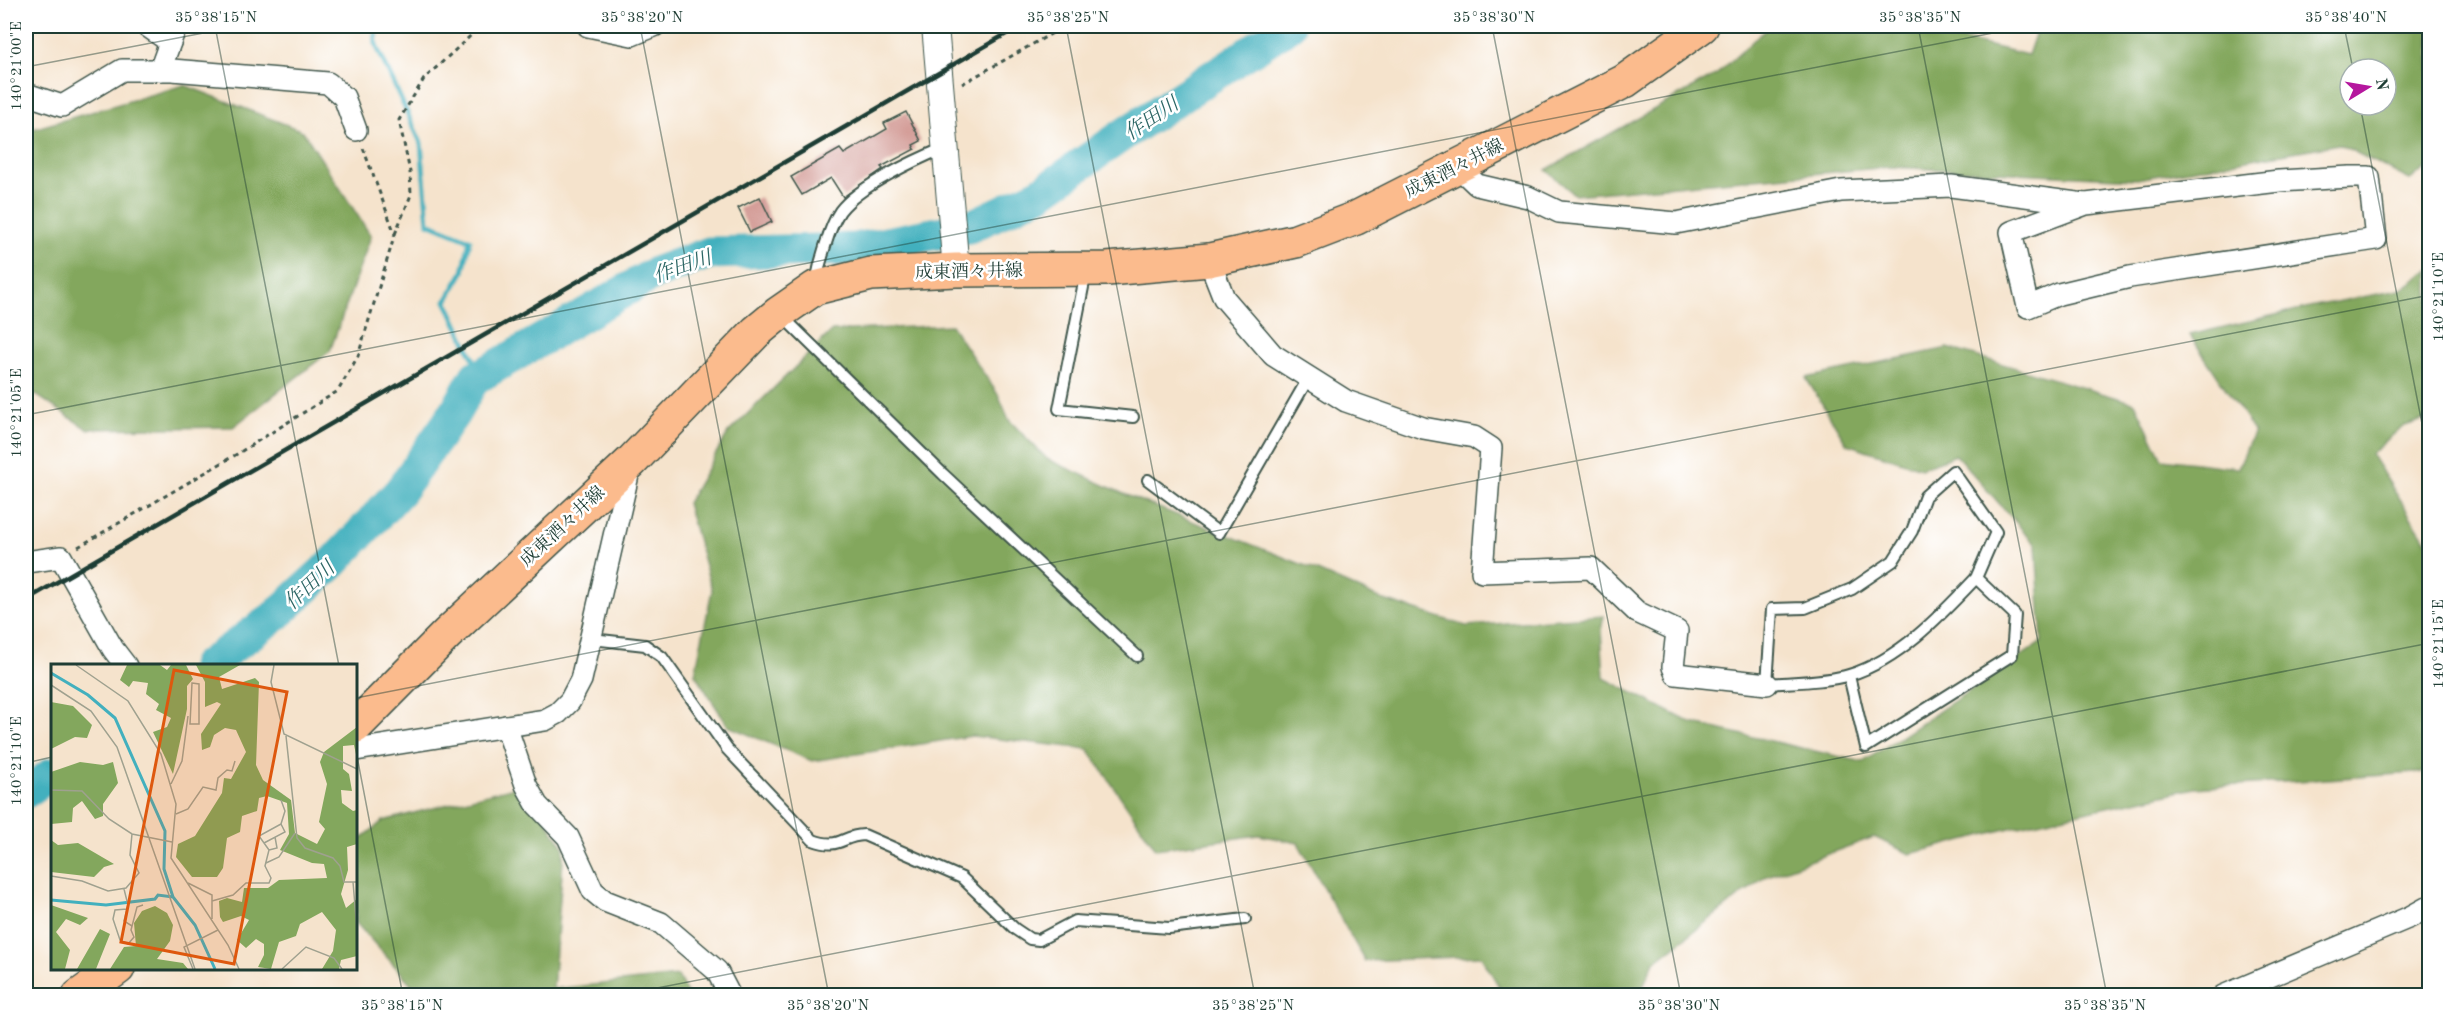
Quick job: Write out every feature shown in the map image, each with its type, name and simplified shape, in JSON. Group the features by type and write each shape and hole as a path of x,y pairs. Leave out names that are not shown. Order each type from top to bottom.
{"main road":[{"name":"成東酒々井線","path":"357,725 447,634 631,462 756,332 778,313 815,288 871,274 956,270 1087,269 1209,260 1296,242 1356,218 1624,81 1702,26"},
{"path":"79,996 117,970"}],"street":[{"path":"147,26 173,34 160,70"},
{"path":"588,26 632,35 654,26"},
{"path":"935,26 944,148 951,188 956,270"},
{"path":"26,94 62,106 122,70 160,70 327,83 344,97 356,130"},
{"path":"1457,166 1477,185 1528,197 1559,212 1676,223 1841,191 1940,186 2086,204 2279,181 2369,177 2376,239 2130,277 2059,294 2028,307 2011,231 2086,204"},
{"path":"1209,260 1224,297 1273,355 1346,401 1423,428 1474,437 1491,448 1482,572 1591,568 1637,612 1677,630 1673,667 1676,674 1767,684"},
{"path":"357,750 545,720 558,713 570,701 581,680 592,639 631,462"},
{"path":"26,562 61,557 113,649 124,664"},
{"path":"507,726 526,785 537,805 568,837 594,891 605,901 661,923 717,971 729,996"},
{"path":"2223,996 2410,917 2430,906"}],"lane":[{"path":"815,288 820,262 839,212 851,200 910,163 944,148"},
{"path":"1087,269 1059,409 1133,417"},
{"path":"778,313 943,474 1137,656"},
{"path":"1148,480 1219,533 1309,377"},
{"path":"1953,471 1996,532 1976,578 1940,615 1889,656 1849,675 1767,684 1772,609 1805,608 1852,589 1893,561 1912,531 1924,496 1953,471"},
{"path":"1849,675 1866,747 2012,655 2015,615 1976,578"},
{"path":"592,639 645,645 662,657 727,749 813,840 828,845 840,843 854,835 864,835 962,878 1016,929 1030,939 1039,940 1075,921 1169,928 1245,919"}],"path":[{"path":"61,557 237,454 338,391 358,356 395,234 411,195 410,172 399,120 424,79 481,26"},
{"path":"941,95 1065,26"},
{"path":"356,130 395,234"}],"green space":[{"path":"1769,26 1941,26 1944,35 2028,55 2038,26 2429,26 2429,166 2410,180 2339,144 2137,179 1890,167 1575,195 1546,170 1717,74"},
{"path":"184,85 303,131 371,236 330,351 233,427 87,429 26,388 26,131"},
{"path":"2429,270 2429,418 2402,427 2371,454 2429,546 2429,772 2195,788 2010,828 1910,854 1874,837 1765,877 1654,962 1639,995 1504,995 1481,956 1365,961 1298,843 1259,835 1156,849 1088,749 972,736 812,761 728,726 695,674 712,590 687,503 728,433 832,331 951,325 999,396 1009,420 1047,459 1126,495 1306,566 1381,599 1466,626 1604,616 1601,630 1604,678 1691,723 1863,762 2042,642 2036,545 1956,455 1921,468 1847,444 1806,378 1948,348 2135,403 2162,459 2238,468 2254,431 2190,335 2314,306 2400,290"},
{"path":"522,785 564,847 553,989 678,976 688,995 421,995 357,924 357,842 383,821"}],"building":[{"path":"906,112 921,141 913,145 915,149 881,167 883,169 843,197 831,178 802,195 791,177 840,149 844,154 887,129 884,123"},
{"path":"760,197 772,222 750,232 738,208"}],"waterway":[{"path":"375,26 376,45 421,143 428,223 470,240 463,272 446,301 475,362 476,376"},
{"name":"作田川","path":"210,664 274,617 334,562 400,491 454,414 476,376 655,273 709,253 855,249 969,227 1039,194 1127,132 1289,26"},
{"name":"作田川","path":"26,792 51,775"}],"railway":[{"path":"26,600 1020,26"}]}
